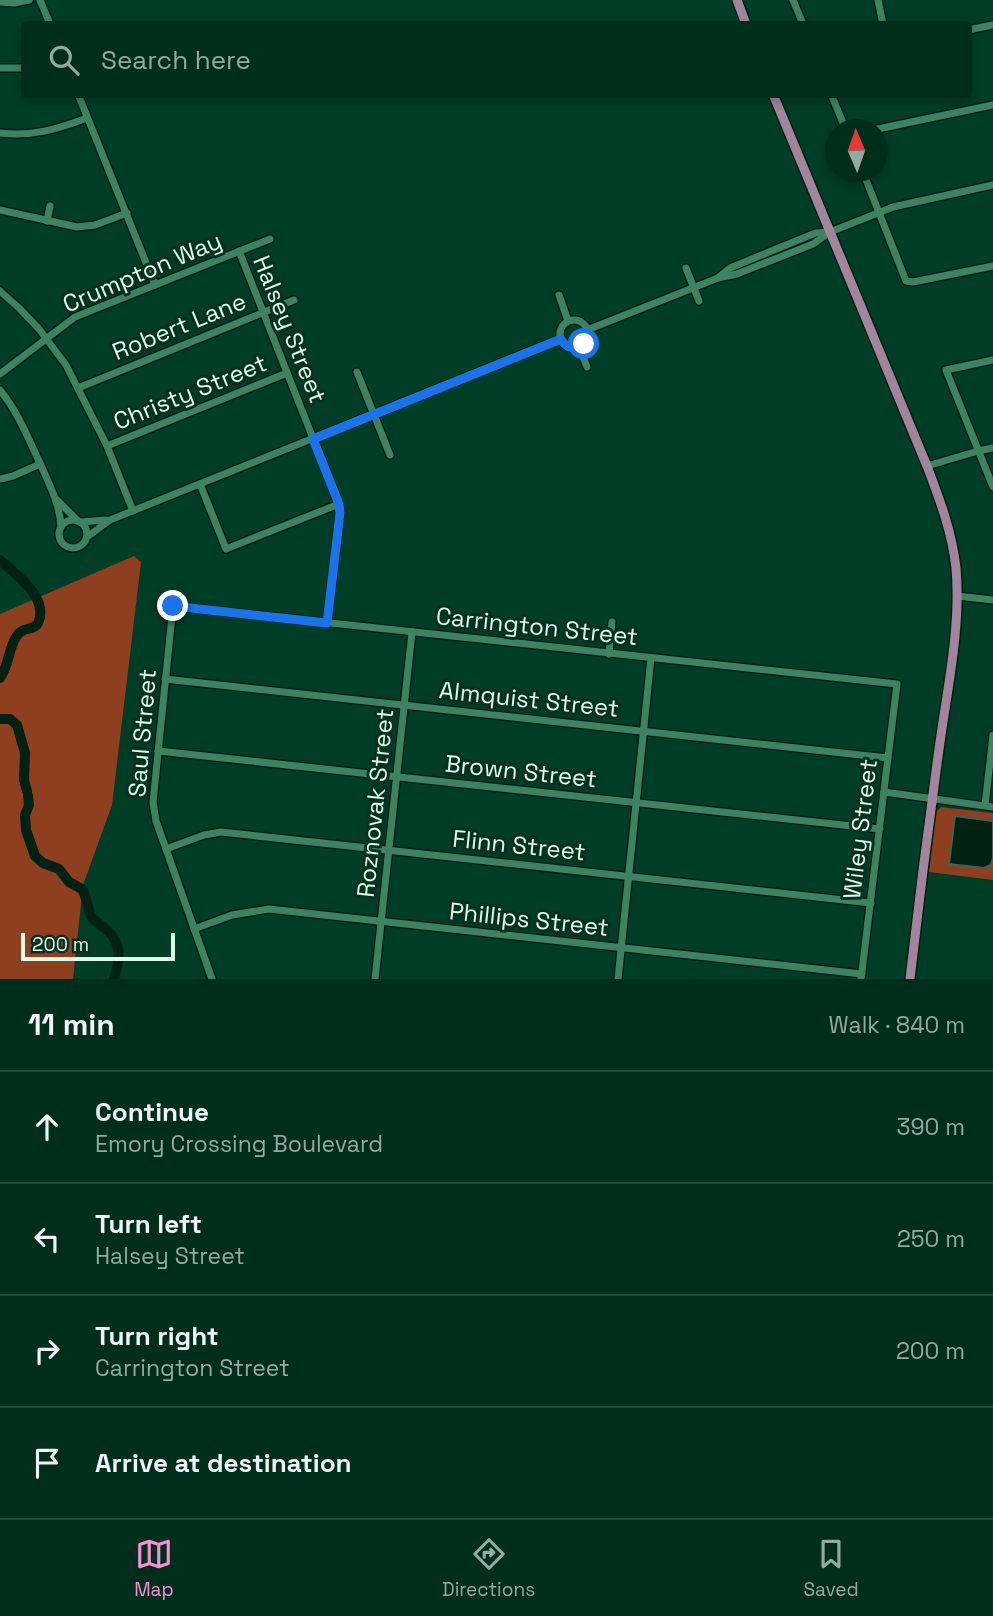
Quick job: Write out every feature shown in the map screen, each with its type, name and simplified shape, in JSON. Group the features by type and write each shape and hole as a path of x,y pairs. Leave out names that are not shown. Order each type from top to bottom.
{"main road":[{"path":"737,0 745,21"},
{"path":"775,98 927,466 949,529 956,569 957,596 952,652 910,979"}],"street":[{"path":"0,2 29,0"},
{"path":"40,0 49,21"},
{"path":"793,0 802,21"},
{"path":"878,0 882,21"},
{"path":"972,29 993,25"},
{"path":"0,68 21,68"},
{"path":"80,98 155,285"},
{"path":"833,98 841,119"},
{"path":"888,127 993,105"},
{"path":"0,133 37,133 87,118"},
{"path":"867,182 906,281 913,282 993,266"},
{"path":"587,330 694,287 737,274 813,244 830,232 892,207 993,185"},
{"path":"47,221 50,206"},
{"path":"0,211 69,227 85,227 127,213"},
{"name":"Crumpton Way","path":"0,374 75,317 270,239"},
{"name":"Halsey Street","path":"239,251 339,504 327,623"},
{"path":"686,268 699,301"},
{"path":"0,291 46,338 66,365 107,446 133,511"},
{"path":"559,295 568,321"},
{"name":"Robert Lane","path":"78,388 294,300"},
{"path":"578,320 587,330 587,339 579,347 571,348 561,339 560,330 568,321 578,320"},
{"path":"0,390 14,410 56,500 61,527 59,538 67,547 78,548 92,531 110,520 561,339"},
{"path":"579,347 587,367"},
{"path":"993,360 946,370 993,487"},
{"path":"357,372 390,456"},
{"name":"Christy Street","path":"107,446 287,373"},
{"path":"927,466 993,448"},
{"path":"0,479 40,464"},
{"path":"200,484 226,549 339,504"},
{"path":"56,500 86,528 87,537"},
{"path":"61,527 70,520 110,520"},
{"path":"957,596 993,600"},
{"name":"Carrington Street","path":"173,606 897,684"},
{"name":"Saul Street","path":"173,606 153,803 156,821 212,979"},
{"path":"609,654 612,622"},
{"name":"Roznovak Street","path":"375,979 412,632"},
{"path":"618,979 651,658"},
{"name":"Almquist Street","path":"165,679 888,758"},
{"name":"Wiley Street","path":"862,977 897,684"},
{"path":"884,792 989,806 993,735"},
{"name":"Brown Street","path":"158,751 880,829"},
{"name":"Flinn Street","path":"166,849 221,832 870,903"},
{"name":"Phillips Street","path":"194,929 232,915 268,909 862,977"}],"shaded area":[{"path":"134,556 141,562 112,805 83,885 73,979 0,979 0,614"},
{"path":"941,807 993,813 993,880 929,872 936,812"},
{"path":"955,816 993,821 991,865 984,868 949,864"}],"waterway":[{"path":"0,560 29,587 39,605 40,614 36,626 22,631 16,637 0,678"},
{"path":"0,719 10,719 17,725 25,753 24,780 27,791"},
{"path":"28,796 26,830 35,856 43,863 59,869 69,882 82,889 91,916 113,936 119,954 114,979"}],"route":[{"path":"173,606 327,623 340,513 339,504 313,439 561,339 571,348 584,344"}]}
